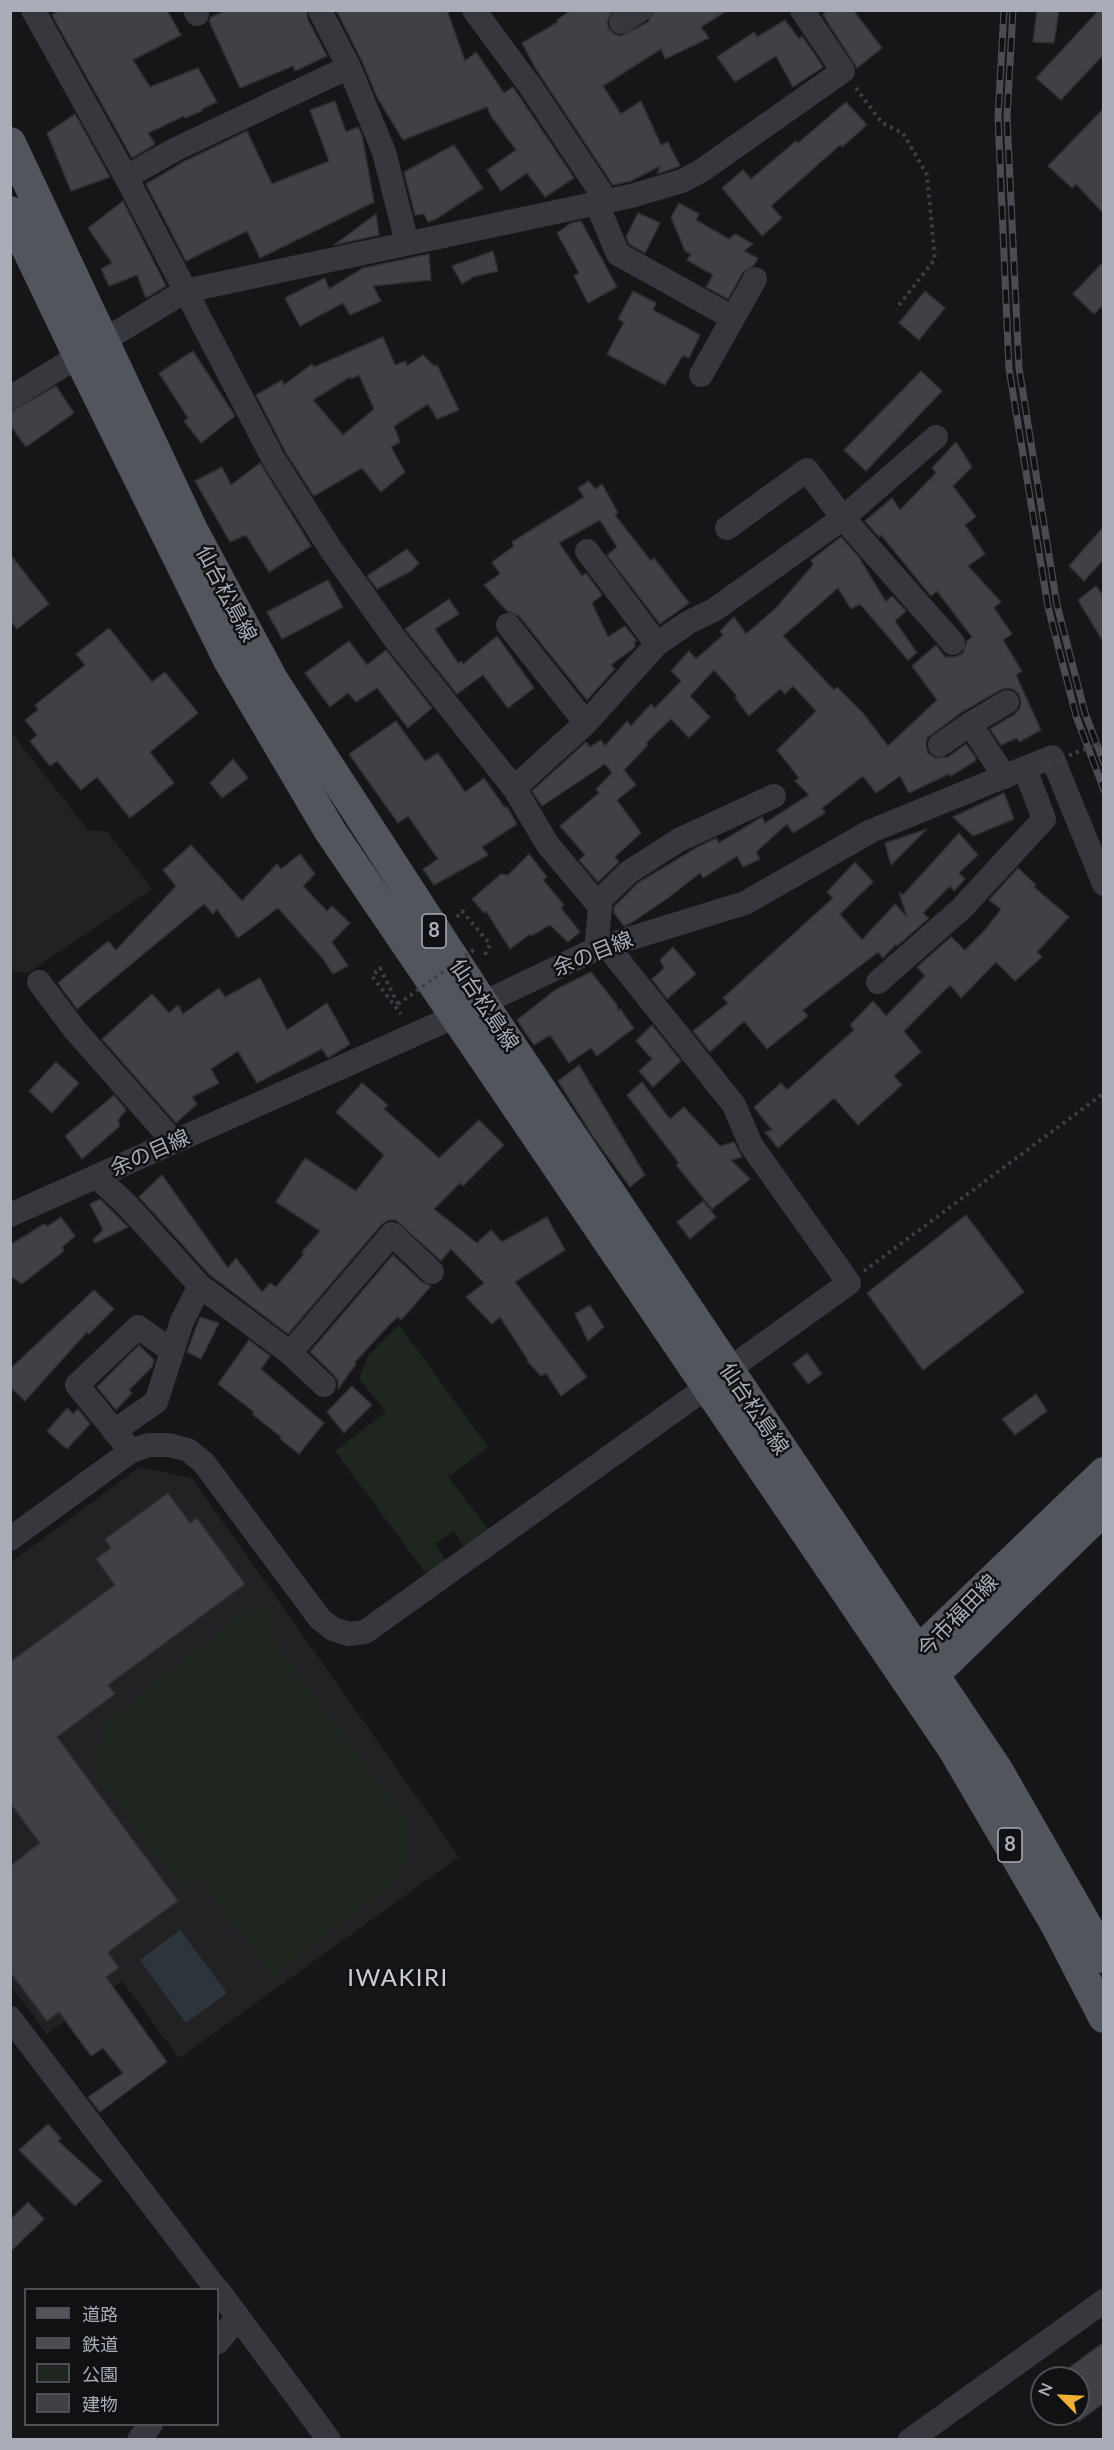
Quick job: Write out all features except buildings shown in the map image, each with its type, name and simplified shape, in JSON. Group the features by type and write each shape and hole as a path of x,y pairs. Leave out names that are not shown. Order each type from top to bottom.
{"main road":[{"name":"仙台松島線","path":"10,143 90,349"},
{"name":"仙台松島線","path":"10,212 192,530 273,681 469,1010 717,1378 919,1669"},
{"name":"今市福田線","path":"919,1669 1104,1473"},
{"name":"今市福田線","path":"919,1669 1104,1509"},
{"name":"8","path":"919,1669 1005,1783 1104,1957"},
{"name":"8","path":"919,1669 953,1748 1056,1924 1104,2017"}],"street":[{"path":"10,1539 131,1451 149,1445 169,1445 188,1450 204,1463 320,1619 333,1629 349,1634 365,1632 849,1282 751,1145 734,1105 602,947 600,908 597,903 548,845 514,788 395,639 330,548 274,460 126,177 33,10"},
{"path":"474,10 530,86 601,201 618,254 733,318"},
{"path":"10,398 185,291 631,196 682,181 701,171 843,71 802,10"},
{"path":"321,13 349,67 384,152 406,243"},
{"path":"126,177 176,149 349,67"},
{"path":"701,375 755,279"},
{"path":"514,788 586,723 657,644 689,622 714,610 843,518 936,437"},
{"path":"727,528 807,470 843,518 953,643"},
{"path":"588,551 657,644"},
{"path":"508,625 586,723"},
{"path":"940,745 1007,702"},
{"path":"878,982 962,908 1044,819 1024,770 970,724"},
{"name":"余の目線","path":"10,1215 469,1010 602,947 745,903 870,831 1052,757 1104,884"},
{"path":"597,903 629,872 679,840 774,796"},
{"path":"39,982 75,1030 174,1142"},
{"path":"97,1177 127,1204 200,1286 290,1353 324,1385"},
{"path":"290,1353 393,1234 432,1272"},
{"path":"114,1431 156,1402 182,1321 200,1286"},
{"path":"131,1451 77,1385 138,1327 172,1351"},
{"path":"10,2018 215,2288"},
{"path":"219,2293 329,2439"},
{"path":"910,2439 1104,2301"},
{"path":"219,2341 238,2317"},
{"path":"139,2439 149,2426"}],"path":[{"path":"843,71 882,123 903,133 927,175 935,259 896,309"},
{"path":"1024,770 1104,742"},
{"path":"461,925 456,917 462,911 490,944"},
{"path":"401,1014 372,976 380,968 398,1004 475,949 470,941"},
{"path":"849,1282 1104,1093"}],"shaded area":[{"path":"10,731 88,830 107,831 152,889 28,973 11,971"},
{"path":"140,1467 192,1478 459,1857 179,2058 122,1981 47,2034 11,1986 11,1562"},
{"path":"180,1930 227,1993 186,2023 140,1960"}],"green space":[{"path":"399,1325 488,1447 448,1477 488,1529 464,1547 454,1531 435,1544 446,1560 427,1575 335,1451 386,1412 359,1379 368,1356"},
{"path":"275,1609 275,1644 409,1824 402,1877 272,1975 198,1878 183,1890 95,1774 104,1724 246,1610"}],"railway":[{"path":"1004,10 998,117 1009,369 1048,607 1076,716 1104,790"},
{"path":"1013,10 1007,117 1019,368 1057,605 1085,713 1104,763"}],"district":[{"name":"IWAKIRI","path":"398,1978"}]}
